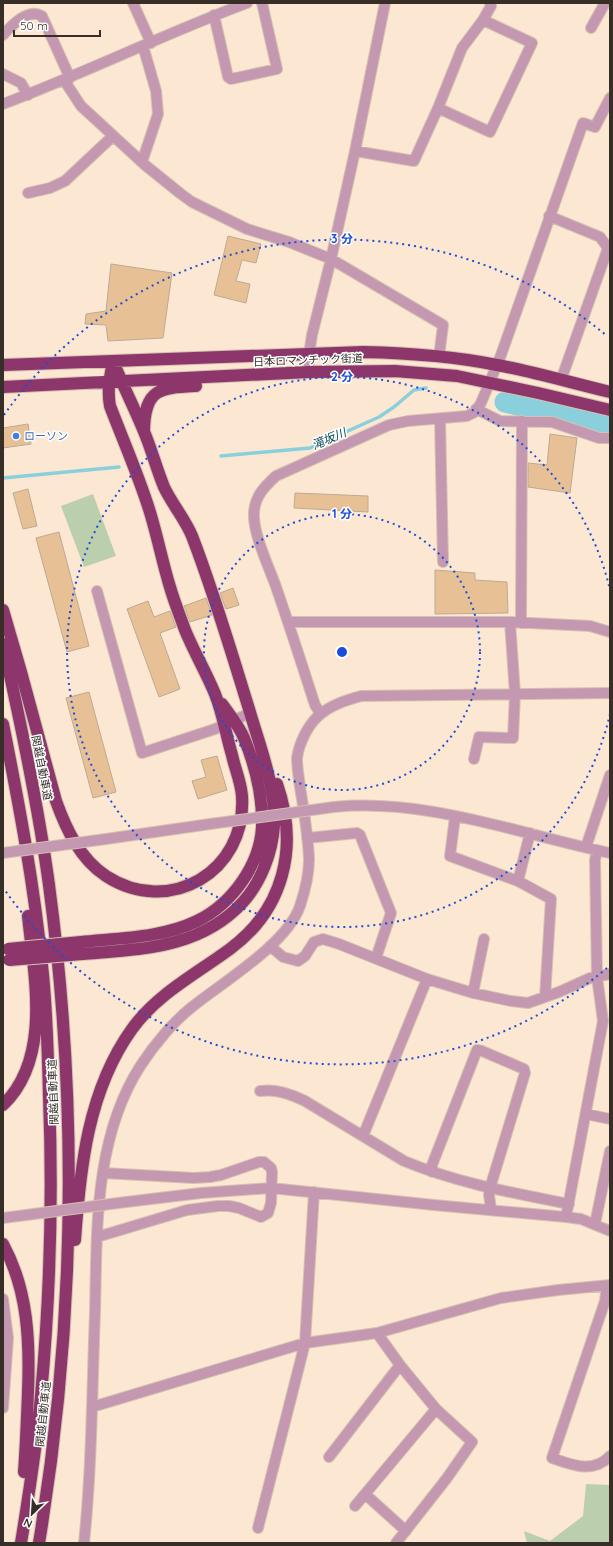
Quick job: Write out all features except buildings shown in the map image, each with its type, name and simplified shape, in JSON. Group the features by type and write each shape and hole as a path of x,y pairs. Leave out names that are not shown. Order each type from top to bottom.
{"highway":[{"name":"日本ロマンチック街道","path":"3,365 363,352 439,357 497,365 610,392"},
{"path":"6,955 82,948 140,949 179,942 205,931 231,913 243,902 253,889 260,876 271,843 274,826 272,791 262,750 222,621 191,534 164,488 144,432 113,361"},
{"path":"3,610 22,672 50,780 63,821 83,854 93,865 120,883 135,889 151,892 183,888 210,873 230,850 239,824 242,809 242,795 229,723 186,632 170,587 149,508 110,406 108,382 113,361"},
{"name":"日本ロマンチック街道","path":"3,387 309,372 418,372 457,376 490,382 610,410"},
{"path":"144,432 146,409 153,397 161,390 169,387 237,382 254,375"},
{"name":"関越自動車道","path":"3,644 34,797 49,884 58,964 64,1039 68,1136 68,1221 59,1396 46,1501 39,1543"},
{"path":"82,948 181,928 212,912 226,902 238,888 247,874 259,844 262,828 261,808 260,791 244,737 229,723"},
{"name":"関越自動車道","path":"3,724 32,884 42,966 48,1049 51,1138 48,1298 42,1390 29,1494 20,1543"},
{"path":"3,731 34,973 36,1024 30,1059 25,1075 17,1089 3,1105"},
{"path":"59,1396 65,1354 84,1152 96,1104 111,1065 132,1029 146,1012 163,996 235,945 258,923 268,909 281,879 285,863 287,844 286,825 277,786 262,750"},
{"path":"3,1244 15,1269 21,1287 28,1330 30,1360 20,1543"}],"street":[{"path":"133,3 147,44 156,91 158,114 142,162"},
{"path":"3,104 67,79 214,15 246,3"},
{"path":"214,15 228,76 231,79 277,69 262,3"},
{"path":"309,372 309,354 312,335 331,259 355,150 385,3"},
{"path":"355,150 414,161 438,108 462,48 483,20 491,6 490,3"},
{"path":"591,28 605,3"},
{"path":"3,35 15,22 32,14 37,13 42,16 67,79 81,106 142,162 181,194 205,210 247,229 290,242 331,259 443,325 439,357"},
{"path":"438,108 490,132 532,43 483,20"},
{"path":"3,74 22,83 28,95"},
{"path":"320,713 315,706 288,622 257,534 254,514 256,499 263,488 276,476 389,424 408,420 440,419 466,416 476,409 481,403 497,365 583,123 595,127 610,98"},
{"path":"28,193 50,188 66,181 113,136"},
{"path":"549,216 600,237 608,248 561,380"},
{"path":"476,409 500,421 552,422 599,438 610,438"},
{"path":"440,419 443,562"},
{"path":"521,623 522,421"},
{"path":"97,591 142,753 229,723 250,713"},
{"path":"288,622 510,622 590,626 610,632"},
{"path":"474,759 479,736 513,738 515,694 510,622"},
{"path":"84,1543 89,1496 97,1237 103,1173 108,1141 118,1111 141,1065 168,1032 190,1009 270,946 285,931 299,909 306,883 309,861 297,761 299,748 308,729 320,713 342,702 361,696 610,693"},
{"path":"586,847 610,775"},
{"path":"3,853 334,807 368,805 390,806 426,811 610,852"},
{"path":"455,817 450,856 518,881 551,899 545,997"},
{"path":"307,838 357,833 360,835 391,914 376,958"},
{"path":"518,881 530,833"},
{"path":"566,1217 606,1017 597,977 595,860 597,850"},
{"path":"270,946 283,957 298,961 305,956 314,942 323,939 376,958 427,979 473,993 528,1003 590,978 610,974"},
{"path":"473,993 484,939"},
{"path":"363,1136 427,979"},
{"path":"432,1172 432,1165 477,1050 524,1069 525,1073 490,1188 490,1209"},
{"path":"260,1091 270,1090 290,1094 344,1124 404,1161 432,1172 490,1188 569,1204"},
{"path":"586,1114 610,1119"},
{"path":"595,1224 610,1151"},
{"path":"97,1237 187,1210 218,1206 234,1207 261,1217 265,1216 270,1208 271,1168 264,1162 259,1162 221,1175 210,1177 194,1178 103,1173"},
{"path":"3,1218 214,1191 271,1188 566,1217 580,1219 610,1231"},
{"path":"258,1528 305,1343 314,1192"},
{"path":"92,1407 305,1343 377,1333 501,1298 558,1290 609,1286 552,1458 576,1466 584,1466 603,1462 610,1456"},
{"path":"3,1299 8,1338 3,1408"},
{"path":"377,1333 400,1365 436,1409 472,1442 447,1478 396,1543"},
{"path":"329,1457 400,1365"},
{"path":"355,1506 436,1409"},
{"path":"365,1494 406,1531"}],"green space":[{"path":"93,494 116,556 84,567 61,506"},
{"path":"586,1484 610,1485 610,1543 527,1543 524,1531 550,1541 583,1516"}],"waterway":[{"name":"滝坂川","path":"221,456 310,448 379,417 394,407 414,390 426,388"},
{"name":"滝坂川","path":"505,402 610,427"},
{"name":"滝坂川","path":"3,478 119,467"}],"place":[{"name":"ローソン","path":"16,436"}]}
